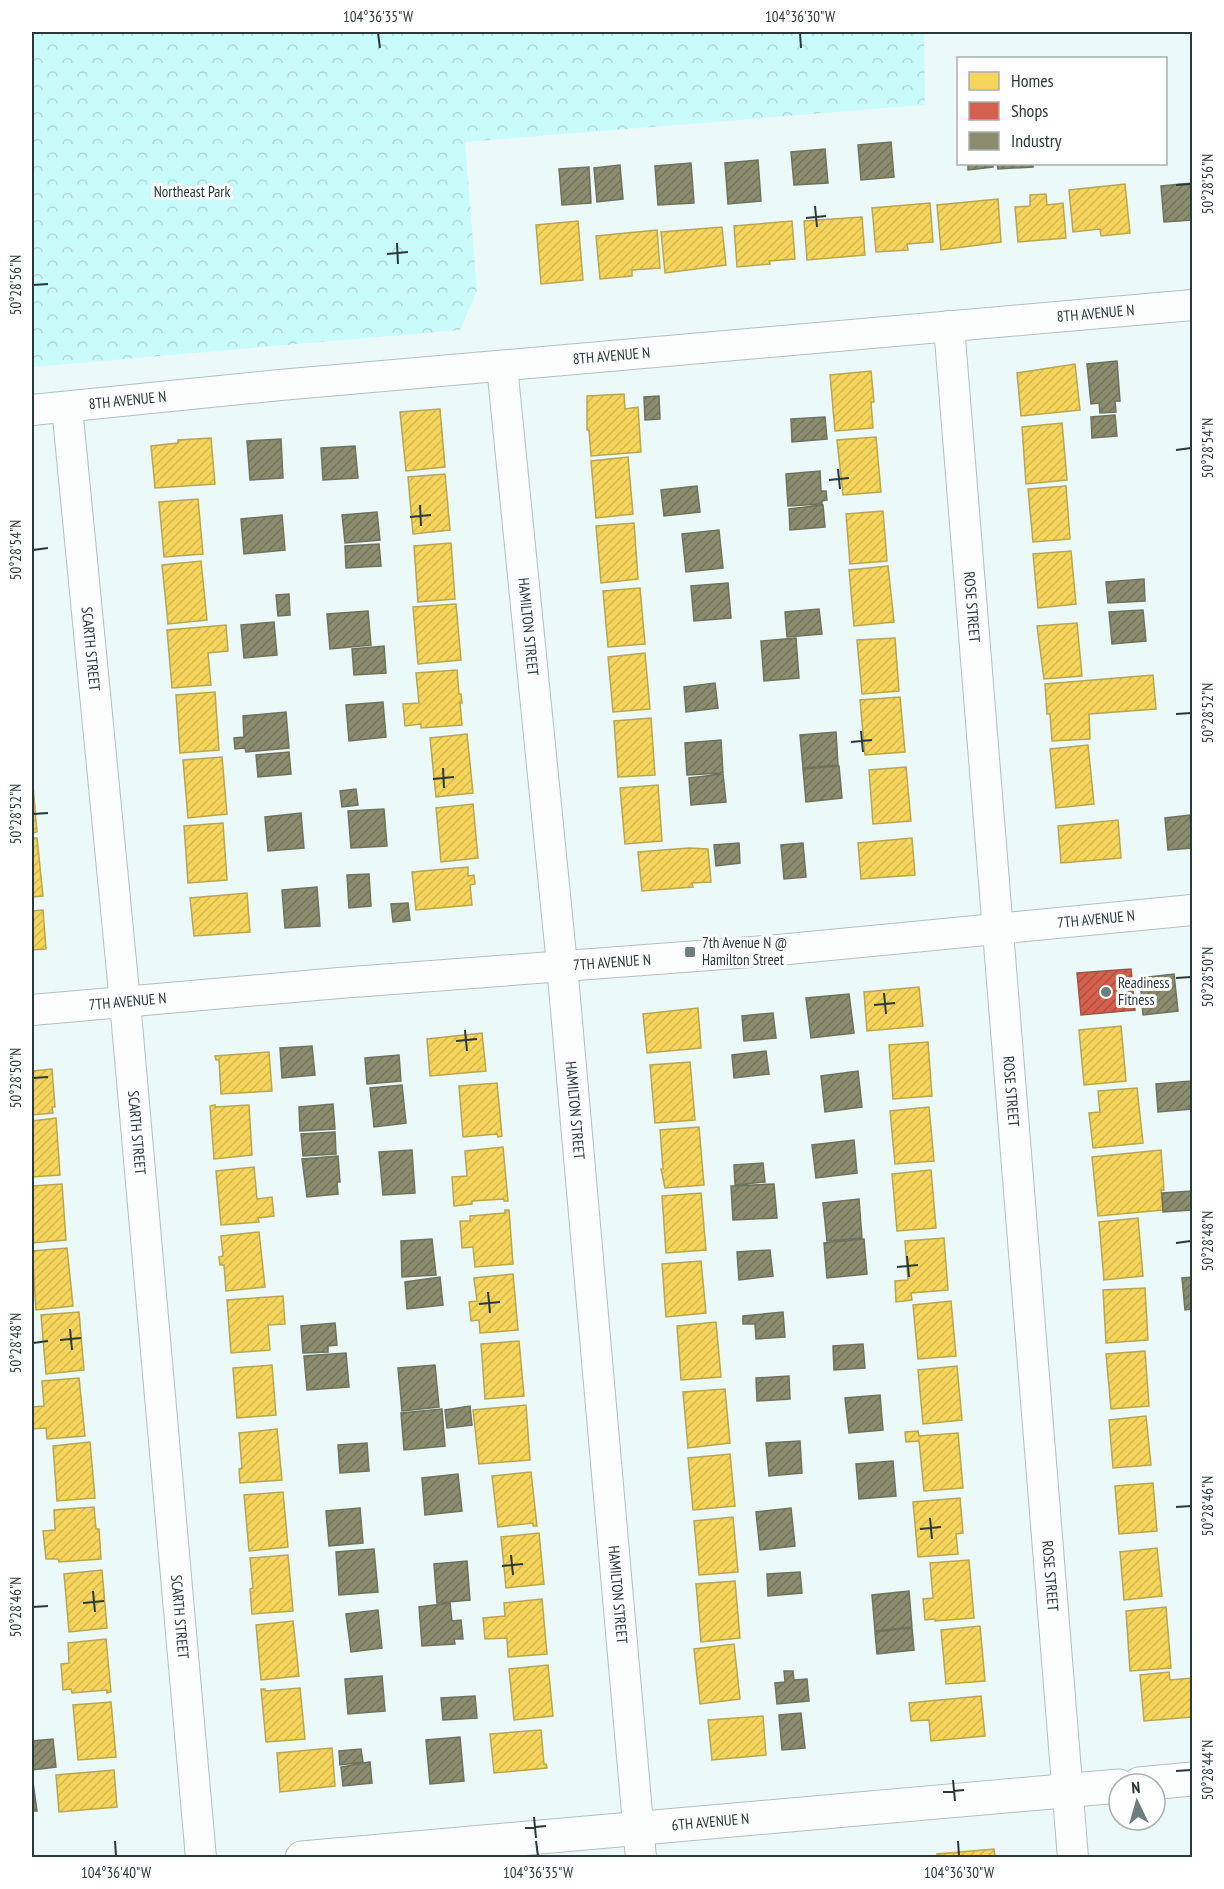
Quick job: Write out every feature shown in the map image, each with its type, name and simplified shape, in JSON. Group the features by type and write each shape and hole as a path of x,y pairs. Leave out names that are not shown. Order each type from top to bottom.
{"street":[{"name":"8TH AVENUE N","path":"32,410 280,385 1192,305"},
{"name":"ROSE STREET","path":"949,326 1073,1857"},
{"name":"HAMILTON STREET","path":"502,366 562,965 639,1843"},
{"name":"SCARTH STREET","path":"67,407 124,1002 201,1857"},
{"name":"7TH AVENUE N","path":"32,1010 562,965 778,950 1192,910"},
{"path":"1167,1781 1192,1779"},
{"name":"6TH AVENUE N","path":"302,1857 639,1843 1107,1787"}],"green space":[{"name":"Northeast Park","path":"32,32 924,32 925,105 465,142 477,291 460,330 32,367"}],"building: Homes":[{"path":"1125,184 1130,233 1101,236 1100,229 1073,232 1069,190"},
{"path":"1046,194 1047,205 1063,203 1066,238 1018,242 1015,207 1030,206 1030,195"},
{"path":"998,199 1001,242 941,250 937,205"},
{"path":"930,203 933,242 907,244 908,250 876,252 872,208"},
{"path":"862,217 865,255 807,260 804,221"},
{"path":"578,221 583,280 541,284 536,225"},
{"path":"792,221 795,259 737,267 734,226"},
{"path":"722,227 726,265 665,273 661,232"},
{"path":"657,230 660,268 632,270 632,276 600,279 596,236"},
{"path":"1075,364 1080,410 1021,416 1017,373"},
{"path":"871,371 874,402 871,402 873,428 835,431 830,375"},
{"path":"624,394 625,409 638,407 641,452 591,456 589,430 587,430 587,396"},
{"path":"440,409 445,467 406,471 400,412"},
{"path":"1062,423 1067,480 1026,484 1022,427"},
{"path":"876,437 881,492 843,495 837,440"},
{"path":"211,438 215,484 155,488 151,446 178,443 178,440"},
{"path":"628,457 633,514 596,518 591,461"},
{"path":"445,474 450,530 413,534 408,477"},
{"path":"1066,486 1070,539 1033,542 1028,489"},
{"path":"198,499 203,554 164,557 159,502"},
{"path":"883,511 887,561 850,564 846,514"},
{"path":"634,523 638,579 601,583 596,526"},
{"path":"451,543 455,599 418,602 414,546"},
{"path":"1071,551 1076,604 1038,608 1033,554"},
{"path":"201,561 207,620 168,624 162,565"},
{"path":"888,566 894,622 854,626 849,570"},
{"path":"640,588 645,644 608,647 603,591"},
{"path":"456,604 461,660 418,664 413,607"},
{"path":"1077,623 1082,676 1044,679 1037,626"},
{"path":"226,625 228,651 208,653 211,685 172,688 167,630"},
{"path":"895,638 899,691 862,694 857,640"},
{"path":"645,653 650,709 613,712 608,657"},
{"path":"457,670 462,703 460,703 462,725 421,728 421,724 405,726 403,704 419,703 416,673"},
{"path":"1153,675 1156,709 1089,714 1090,739 1052,741 1045,684"},
{"path":"215,692 219,750 180,753 176,695"},
{"path":"900,697 905,752 865,755 860,700"},
{"path":"651,718 655,775 618,777 614,721"},
{"path":"467,734 473,793 436,797 430,738"},
{"path":"1088,745 1094,804 1056,808 1050,749"},
{"path":"222,757 227,814 188,818 183,760"},
{"path":"906,767 911,821 873,824 869,770"},
{"path":"32,774 37,832 32,833"},
{"path":"658,785 662,841 625,844 620,788"},
{"path":"473,804 478,858 441,862 436,808"},
{"path":"1118,820 1121,858 1061,863 1058,826"},
{"path":"223,823 227,880 188,883 184,826"},
{"path":"32,838 37,838 43,896 32,897"},
{"path":"912,838 915,875 861,879 858,843"},
{"path":"689,848 708,849 711,882 692,883 693,887 642,891 638,852"},
{"path":"468,867 468,876 474,875 475,884 470,885 472,905 416,910 412,872"},
{"path":"247,893 250,932 194,936 190,898"},
{"path":"43,910 46,949 32,950 32,911"},
{"path":"919,987 923,1026 867,1031 864,992"},
{"path":"698,1008 701,1048 647,1053 643,1014"},
{"path":"1121,1026 1126,1081 1084,1085 1079,1030"},
{"path":"482,1033 486,1071 430,1076 427,1039"},
{"path":"928,1042 932,1096 893,1099 889,1045"},
{"path":"269,1052 272,1091 221,1094 219,1060 216,1060 215,1056"},
{"path":"690,1062 695,1120 655,1123 650,1065"},
{"path":"52,1069 55,1107 52,1107 53,1113 32,1115 32,1071"},
{"path":"497,1083 502,1136 498,1137 497,1134 463,1137 459,1086"},
{"path":"1137,1088 1143,1143 1093,1148 1089,1113 1100,1112 1098,1091"},
{"path":"215,1105 215,1107 249,1105 252,1155 214,1159 210,1106"},
{"path":"929,1107 934,1161 895,1164 890,1111"},
{"path":"56,1118 60,1175 32,1177 32,1121"},
{"path":"699,1127 704,1185 665,1188 661,1169 663,1169 660,1130"},
{"path":"503,1147 508,1201 504,1199 472,1201 472,1204 454,1206 452,1177 467,1176 465,1151"},
{"path":"1161,1150 1163,1210 1098,1216 1092,1157"},
{"path":"254,1167 257,1199 272,1197 274,1216 258,1218 259,1222 221,1225 216,1171"},
{"path":"931,1170 936,1228 897,1231 892,1174"},
{"path":"62,1184 66,1240 32,1243 32,1186"},
{"path":"701,1193 706,1250 666,1253 662,1196"},
{"path":"505,1210 509,1210 513,1264 475,1267 473,1247 462,1248 460,1221 470,1221 470,1216 505,1213"},
{"path":"1138,1218 1143,1276 1104,1280 1099,1222"},
{"path":"259,1232 265,1287 226,1291 224,1265 220,1265 219,1257 223,1256 221,1236"},
{"path":"944,1238 948,1290 911,1293 912,1300 896,1302 895,1281 908,1280 905,1241"},
{"path":"67,1248 73,1306 36,1310 32,1251"},
{"path":"701,1261 706,1313 666,1317 662,1264"},
{"path":"513,1274 518,1330 480,1333 479,1320 471,1321 469,1302 477,1301 474,1278"},
{"path":"1145,1288 1148,1340 1106,1343 1103,1290"},
{"path":"283,1296 285,1324 268,1325 270,1350 231,1353 227,1300"},
{"path":"951,1301 956,1356 918,1359 913,1305"},
{"path":"79,1312 84,1370 46,1374 41,1315"},
{"path":"716,1322 721,1377 681,1380 677,1326"},
{"path":"519,1341 524,1396 485,1399 481,1344"},
{"path":"1145,1351 1149,1406 1111,1409 1106,1354"},
{"path":"272,1365 276,1415 237,1418 233,1368"},
{"path":"957,1366 962,1420 923,1424 918,1370"},
{"path":"79,1378 85,1436 47,1439 46,1428 32,1429 32,1407 44,1406 42,1381"},
{"path":"725,1389 730,1443 688,1448 683,1392"},
{"path":"526,1405 530,1460 479,1464 473,1410"},
{"path":"1146,1416 1151,1465 1113,1468 1109,1420"},
{"path":"277,1429 282,1480 240,1483 239,1469 242,1468 239,1433"},
{"path":"918,1431 919,1436 958,1433 963,1488 924,1491 919,1441 906,1442 905,1432"},
{"path":"90,1442 95,1498 57,1501 53,1446"},
{"path":"730,1454 735,1506 693,1510 688,1458"},
{"path":"531,1472 537,1526 533,1526 533,1523 498,1527 492,1476"},
{"path":"1153,1483 1157,1531 1119,1534 1115,1486"},
{"path":"283,1492 288,1547 249,1551 244,1495"},
{"path":"960,1498 963,1533 956,1534 958,1554 918,1557 913,1502"},
{"path":"94,1507 96,1529 99,1529 101,1559 59,1562 58,1559 46,1559 43,1531 55,1530 54,1510"},
{"path":"733,1517 738,1572 699,1575 694,1521"},
{"path":"539,1533 544,1584 506,1588 501,1537"},
{"path":"1157,1548 1162,1596 1124,1600 1120,1552"},
{"path":"288,1555 293,1611 252,1614 250,1589 253,1588 250,1558"},
{"path":"969,1560 974,1618 925,1620 923,1599 933,1598 930,1563"},
{"path":"102,1570 107,1628 69,1632 64,1574"},
{"path":"735,1581 740,1638 701,1642 696,1584"},
{"path":"542,1599 547,1654 508,1657 507,1638 485,1639 483,1618 505,1616 504,1603"},
{"path":"1166,1607 1171,1668 1130,1671 1126,1611"},
{"path":"293,1621 299,1676 261,1680 256,1625"},
{"path":"980,1626 985,1681 946,1684 941,1630"},
{"path":"106,1639 111,1692 107,1693 107,1690 72,1693 71,1689 63,1690 61,1664 69,1663 68,1643"},
{"path":"734,1644 740,1699 700,1704 694,1649"},
{"path":"548,1665 553,1716 514,1720 509,1669"},
{"path":"1169,1672 1170,1680 1192,1678 1192,1717 1144,1721 1140,1675"},
{"path":"300,1688 305,1739 266,1742 261,1689 265,1691"},
{"path":"981,1696 985,1736 931,1741 929,1720 911,1721 909,1703"},
{"path":"111,1702 116,1757 78,1760 73,1705"},
{"path":"763,1716 766,1755 712,1760 708,1720"},
{"path":"541,1730 544,1764 547,1768 494,1773 490,1734"},
{"path":"332,1748 335,1786 280,1792 277,1753"},
{"path":"114,1770 117,1807 59,1812 56,1775"},
{"path":"994,1849 995,1858 938,1858 937,1854"}],"building: Shops":[{"name":"Readiness Fitness","path":"1131,969 1135,1010 1081,1015 1077,973"}],"building: Industry":[{"path":"891,142 894,177 861,180 858,145"},
{"path":"825,149 828,183 794,185 791,152"},
{"path":"758,160 761,201 728,204 725,163"},
{"path":"691,163 694,203 658,205 655,166"},
{"path":"620,165 623,199 597,202 594,168"},
{"path":"968,165 993,165 993,167 968,170"},
{"path":"997,165 1033,165 1033,167 998,169"},
{"path":"589,167 591,203 562,205 559,169"},
{"path":"1192,183 1192,220 1164,222 1161,186"},
{"path":"1117,361 1120,401 1115,401 1116,412 1100,413 1099,403 1091,404 1087,364"},
{"path":"659,396 660,419 645,420 644,397"},
{"path":"1115,415 1117,436 1092,438 1091,417"},
{"path":"825,417 827,439 792,442 791,419"},
{"path":"281,439 283,478 250,480 247,441"},
{"path":"355,446 358,478 323,480 321,448"},
{"path":"820,471 821,491 826,491 827,500 822,501 822,504 788,506 786,474"},
{"path":"697,486 700,512 664,516 661,490"},
{"path":"823,505 825,527 790,530 789,509"},
{"path":"377,512 380,540 345,543 342,515"},
{"path":"282,515 285,550 244,554 241,519"},
{"path":"719,530 723,568 686,572 682,534"},
{"path":"379,544 381,566 346,568 345,546"},
{"path":"1144,579 1145,601 1108,603 1106,582"},
{"path":"728,583 731,618 694,621 691,586"},
{"path":"289,594 290,615 278,616 276,595"},
{"path":"819,609 822,634 787,637 785,612"},
{"path":"1143,610 1146,641 1112,644 1109,612"},
{"path":"368,611 371,645 330,649 327,614"},
{"path":"274,622 277,655 244,658 241,625"},
{"path":"796,638 799,678 764,681 761,641"},
{"path":"384,646 386,673 354,675 352,649"},
{"path":"715,683 718,708 686,712 684,687"},
{"path":"383,702 386,737 349,741 346,705"},
{"path":"286,712 289,748 246,752 245,748 235,749 234,738 244,737 243,716"},
{"path":"836,732 838,765 803,768 800,735"},
{"path":"721,740 723,773 687,775 685,743"},
{"path":"289,752 291,774 258,777 256,755"},
{"path":"839,766 842,798 806,802 803,769"},
{"path":"723,774 726,802 691,805 689,778"},
{"path":"356,789 358,805 342,807 340,791"},
{"path":"384,809 387,846 351,848 348,811"},
{"path":"301,813 304,848 268,851 265,817"},
{"path":"1190,815 1192,848 1168,850 1165,818"},
{"path":"739,843 740,863 716,866 714,845"},
{"path":"803,843 806,877 784,879 781,845"},
{"path":"369,874 371,906 349,908 347,875"},
{"path":"317,887 320,926 285,928 282,890"},
{"path":"408,903 410,920 393,922 391,904"},
{"path":"1174,974 1178,1011 1143,1015 1140,978"},
{"path":"849,994 854,1033 811,1038 806,998"},
{"path":"773,1013 776,1038 744,1041 742,1016"},
{"path":"312,1046 315,1075 282,1078 280,1048"},
{"path":"766,1051 769,1074 734,1078 732,1055"},
{"path":"399,1055 401,1081 367,1084 365,1058"},
{"path":"858,1071 862,1107 825,1112 821,1076"},
{"path":"1191,1081 1192,1109 1158,1112 1156,1084"},
{"path":"402,1085 406,1123 374,1127 370,1088"},
{"path":"333,1104 335,1129 300,1131 299,1107"},
{"path":"335,1132 336,1154 303,1156 301,1134"},
{"path":"854,1140 857,1173 816,1178 812,1145"},
{"path":"412,1150 415,1193 383,1195 379,1152"},
{"path":"338,1156 340,1182 337,1182 338,1194 307,1197 302,1159"},
{"path":"763,1163 765,1182 735,1185 734,1165"},
{"path":"774,1184 777,1218 733,1220 731,1186"},
{"path":"1192,1191 1192,1210 1163,1212 1162,1193"},
{"path":"859,1199 862,1238 827,1241 823,1203"},
{"path":"432,1239 436,1275 402,1277 401,1241"},
{"path":"864,1239 867,1274 827,1278 824,1243"},
{"path":"770,1250 773,1276 739,1280 737,1252"},
{"path":"440,1277 443,1305 407,1309 405,1282"},
{"path":"1192,1277 1192,1309 1185,1310 1182,1278"},
{"path":"783,1312 785,1337 756,1339 755,1324 743,1324 743,1316"},
{"path":"335,1323 337,1345 328,1346 328,1352 303,1353 301,1326"},
{"path":"863,1344 865,1368 834,1370 833,1346"},
{"path":"346,1353 349,1387 307,1390 304,1356"},
{"path":"435,1365 439,1407 402,1411 398,1368"},
{"path":"789,1376 790,1399 757,1401 756,1378"},
{"path":"880,1395 883,1430 849,1433 845,1398"},
{"path":"470,1406 472,1425 447,1428 445,1410"},
{"path":"442,1409 445,1446 404,1450 401,1413"},
{"path":"800,1441 802,1473 769,1476 766,1443"},
{"path":"367,1443 369,1471 340,1473 338,1445"},
{"path":"893,1461 896,1496 859,1499 856,1464"},
{"path":"458,1474 462,1511 425,1515 422,1478"},
{"path":"360,1508 363,1543 329,1546 326,1511"},
{"path":"791,1508 795,1546 760,1550 756,1512"},
{"path":"374,1549 378,1592 339,1595 336,1552"},
{"path":"467,1561 470,1600 437,1603 434,1564"},
{"path":"800,1572 802,1593 768,1596 767,1574"},
{"path":"909,1591 912,1627 875,1631 872,1595"},
{"path":"450,1603 452,1621 461,1620 463,1639 454,1639 455,1644 422,1646 419,1607"},
{"path":"378,1610 382,1648 351,1652 346,1614"},
{"path":"912,1628 914,1650 877,1654 875,1632"},
{"path":"784,1671 793,1671 794,1680 807,1679 809,1701 777,1704 775,1683 785,1682"},
{"path":"382,1676 385,1711 348,1714 345,1679"},
{"path":"475,1696 477,1718 443,1720 441,1698"},
{"path":"801,1713 805,1748 782,1750 779,1715"},
{"path":"460,1737 464,1781 430,1784 426,1740"},
{"path":"53,1739 56,1767 32,1770 32,1741"},
{"path":"361,1749 363,1762 340,1765 339,1751"},
{"path":"370,1762 372,1783 343,1786 341,1767"},
{"path":"32,1775 37,1811 32,1811"}],"place":[{"name":"7th Avenue N @ Hamilton Street","path":"690,952"},
{"name":"Readiness Fitness","path":"1106,992"}]}
